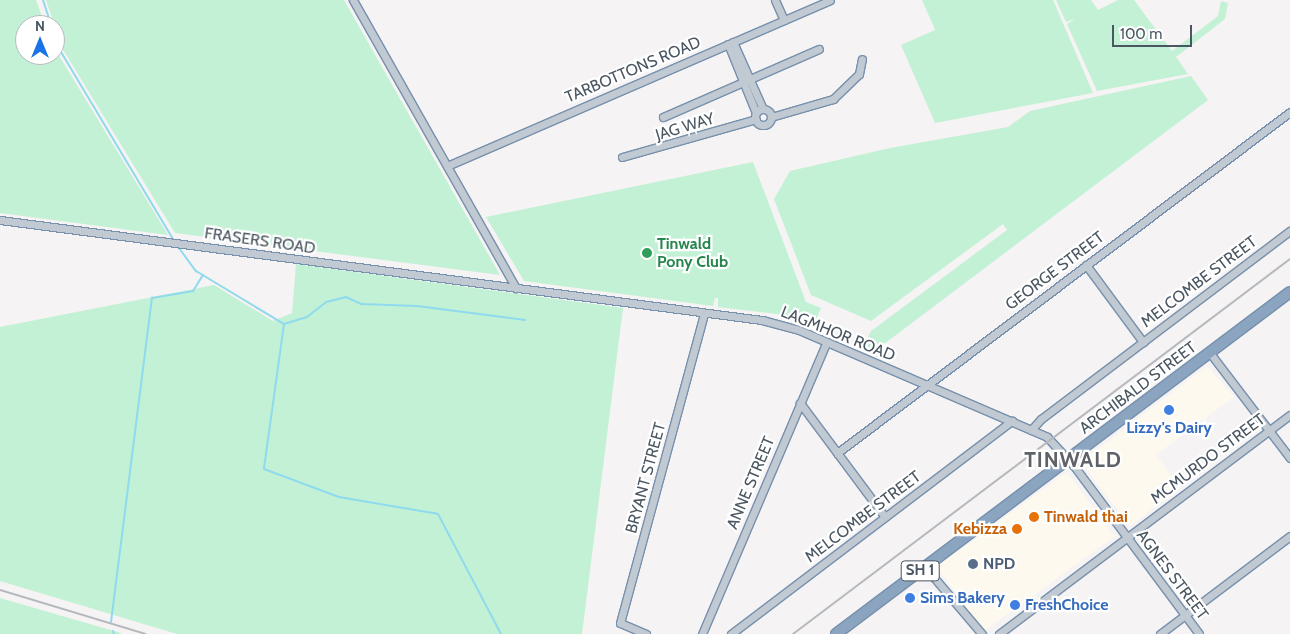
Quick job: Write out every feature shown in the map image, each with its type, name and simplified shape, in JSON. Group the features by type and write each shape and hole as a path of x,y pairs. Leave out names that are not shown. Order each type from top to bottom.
{"highway":[{"name":"ARCHIBALD STREET","path":"836,634 1290,292"}],"street":[{"path":"353,0 516,288"},
{"path":"775,0 784,20"},
{"name":"TARBOTTONS ROAD","path":"447,166 830,0"},
{"path":"730,43 747,80 758,114 771,116 833,99 859,74 862,59"},
{"path":"663,117 819,49"},
{"name":"GEORGE STREET","path":"836,453 1290,112"},
{"name":"JAG WAY","path":"622,158 758,114 765,124 771,116"},
{"name":"FRASERS ROAD","path":"0,220 516,288"},
{"name":"MELCOMBE STREET","path":"1031,430 1041,419 1290,231"},
{"path":"1086,266 1143,342"},
{"name":"LAGMHOR ROAD","path":"516,288 774,322 1012,421 1050,440 1068,459"},
{"name":"BRYANT STREET","path":"646,634 620,623 704,312"},
{"name":"ANNE STREET","path":"702,634 826,343"},
{"path":"1210,353 1290,458"},
{"path":"800,403 885,517"},
{"name":"MCMURDO STREET","path":"999,634 1290,415"},
{"name":"MELCOMBE STREET","path":"731,634 1012,421"},
{"name":"AGNES STREET","path":"1068,459 1199,634"},
{"path":"1160,634 1290,536"},
{"path":"926,567 982,634"}],"shaded area":[{"path":"1207,366 1234,397 1156,455 1180,488 1130,526 1081,462"},
{"path":"1067,472 1114,537 984,631 937,567"}],"green space":[{"path":"0,0 36,0 41,15 15,15 15,65 65,65 168,235 0,213"},
{"path":"46,0 344,0 500,275 175,233 65,53 65,15 51,15"},
{"path":"922,0 1053,0 1093,93 935,123 901,45 935,30"},
{"path":"1056,0 1091,0 1098,10 1118,0 1134,0 1172,51 1218,16 1221,1 1228,3 1225,19 1176,57 1188,74 1097,91 1067,24 1075,19 1066,22"},
{"path":"1191,76 1208,100 876,350 864,345 871,331 1007,230 1003,224 871,321 811,295 774,199 790,171 890,148 1008,127 1030,111"},
{"name":"Tinwald Pony Club","path":"753,162 806,302 821,308 813,327 777,314 718,307 718,298 715,298 713,306 524,281 486,217"},
{"path":"296,264 623,308 582,634 177,634 0,581 0,327 214,285 273,321 292,313"},
{"path":"0,598 121,633 121,634 0,634"}],"waterway":[{"path":"43,0 48,15"},
{"path":"65,59 173,239"},
{"path":"179,248 196,271 284,324 264,469 339,497 438,514 501,634"},
{"path":"111,622 152,298 193,291 203,275"},
{"path":"284,324 307,317 326,302 346,297 361,304 417,306 525,320"}],"railway":[{"path":"793,634 1290,259"},
{"path":"0,590 146,634"}],"place":[{"name":"Tinwald Pony Club","path":"647,253"},
{"name":"Lizzy's Dairy","path":"1169,410"},
{"name":"Tinwald thai","path":"1034,517"},
{"name":"Kebizza","path":"1017,529"},
{"name":"NPD","path":"973,564"},
{"name":"Sims Bakery","path":"910,598"},
{"name":"FreshChoice","path":"1015,605"}],"district":[{"name":"TINWALD","path":"1073,460"}]}
